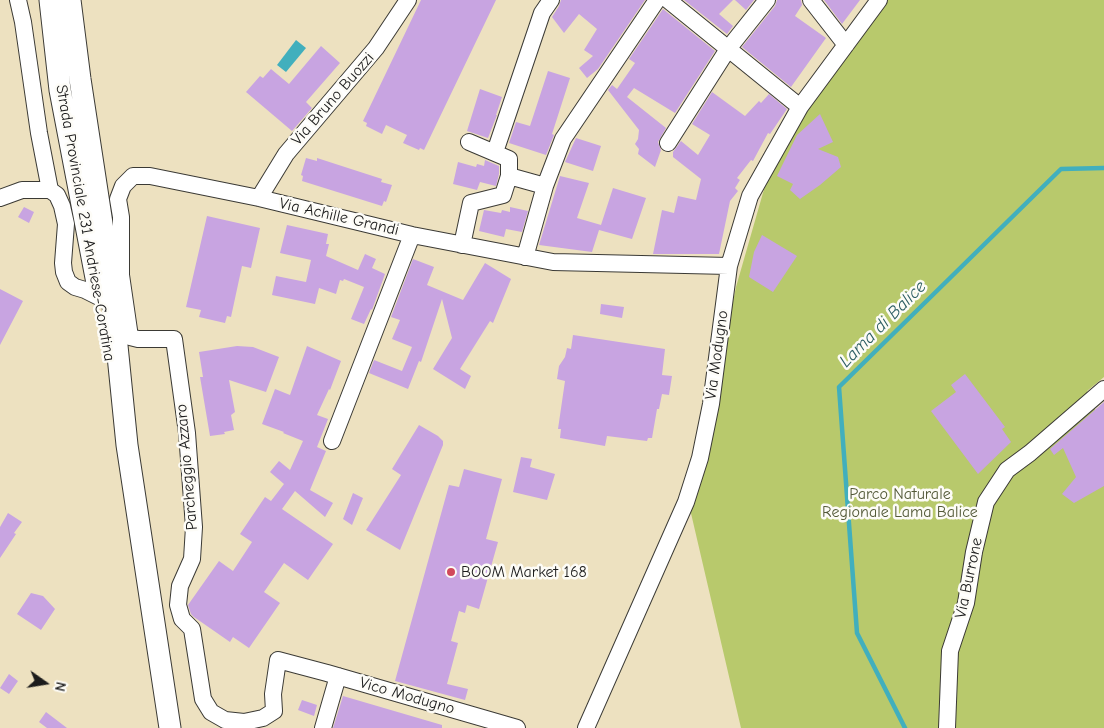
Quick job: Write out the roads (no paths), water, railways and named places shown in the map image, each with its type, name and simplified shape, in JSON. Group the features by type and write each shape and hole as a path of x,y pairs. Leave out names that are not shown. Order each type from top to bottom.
{"main road":[{"path":"41,0 55,108 81,200"},
{"name":"Strada Provinciale 231 Andriese-Coratina","path":"50,0 60,90 127,445 170,728"},
{"name":"Strada Provinciale 231 Andriese-Coratina","path":"70,0 91,157 110,276 127,445"},
{"path":"81,0 91,157"}],"street":[{"path":"18,0 50,190"},
{"name":"Via Bruno Buozzi","path":"259,198 286,154 376,48 408,0"},
{"path":"495,152 542,13 551,0"},
{"path":"525,257 546,186 563,139 657,0"},
{"path":"668,0 800,107"},
{"path":"668,143 728,49 767,0"},
{"path":"811,0 846,45"},
{"name":"Via Modugno","path":"586,728 686,502 700,458 711,404 729,266 750,196 800,107 880,0"},
{"path":"462,244 471,203 503,195 509,176 509,159 469,142"},
{"name":"Via Achille Grandi","path":"148,339 138,339 130,336 121,275 121,216 118,199 123,186 133,176 150,176 259,198 412,235 553,262 729,266"},
{"path":"509,176 546,186"},
{"path":"0,198 22,190 50,190 57,195 66,224 63,263 68,282 74,287 99,297"},
{"path":"332,441 412,235"},
{"path":"106,253 121,275"},
{"name":"Parcheggio Azzaro","path":"148,339 174,339 187,433 194,527 192,559 180,586 178,605 182,619 192,629 203,699 211,712 225,720 244,722 263,718 274,711 273,694 278,660 333,674"},
{"name":"Via Burrone","path":"948,728 950,651 966,603 974,552 986,502 1006,470 1030,453 1104,389"},
{"path":"323,728 333,674"},
{"name":"Vico Modugno","path":"333,674 517,728"}],"water":[{"path":"296,40 306,48 286,72 277,65"}],"waterway":[{"name":"Lama di Balice","path":"905,728 857,633 839,387 1061,169 1104,168"}],"place":[{"name":"BOOM Market 168","path":"451,572"}],"park label":[{"name":"Parco Naturale Regionale Lama Balice","path":"900,503"}]}
